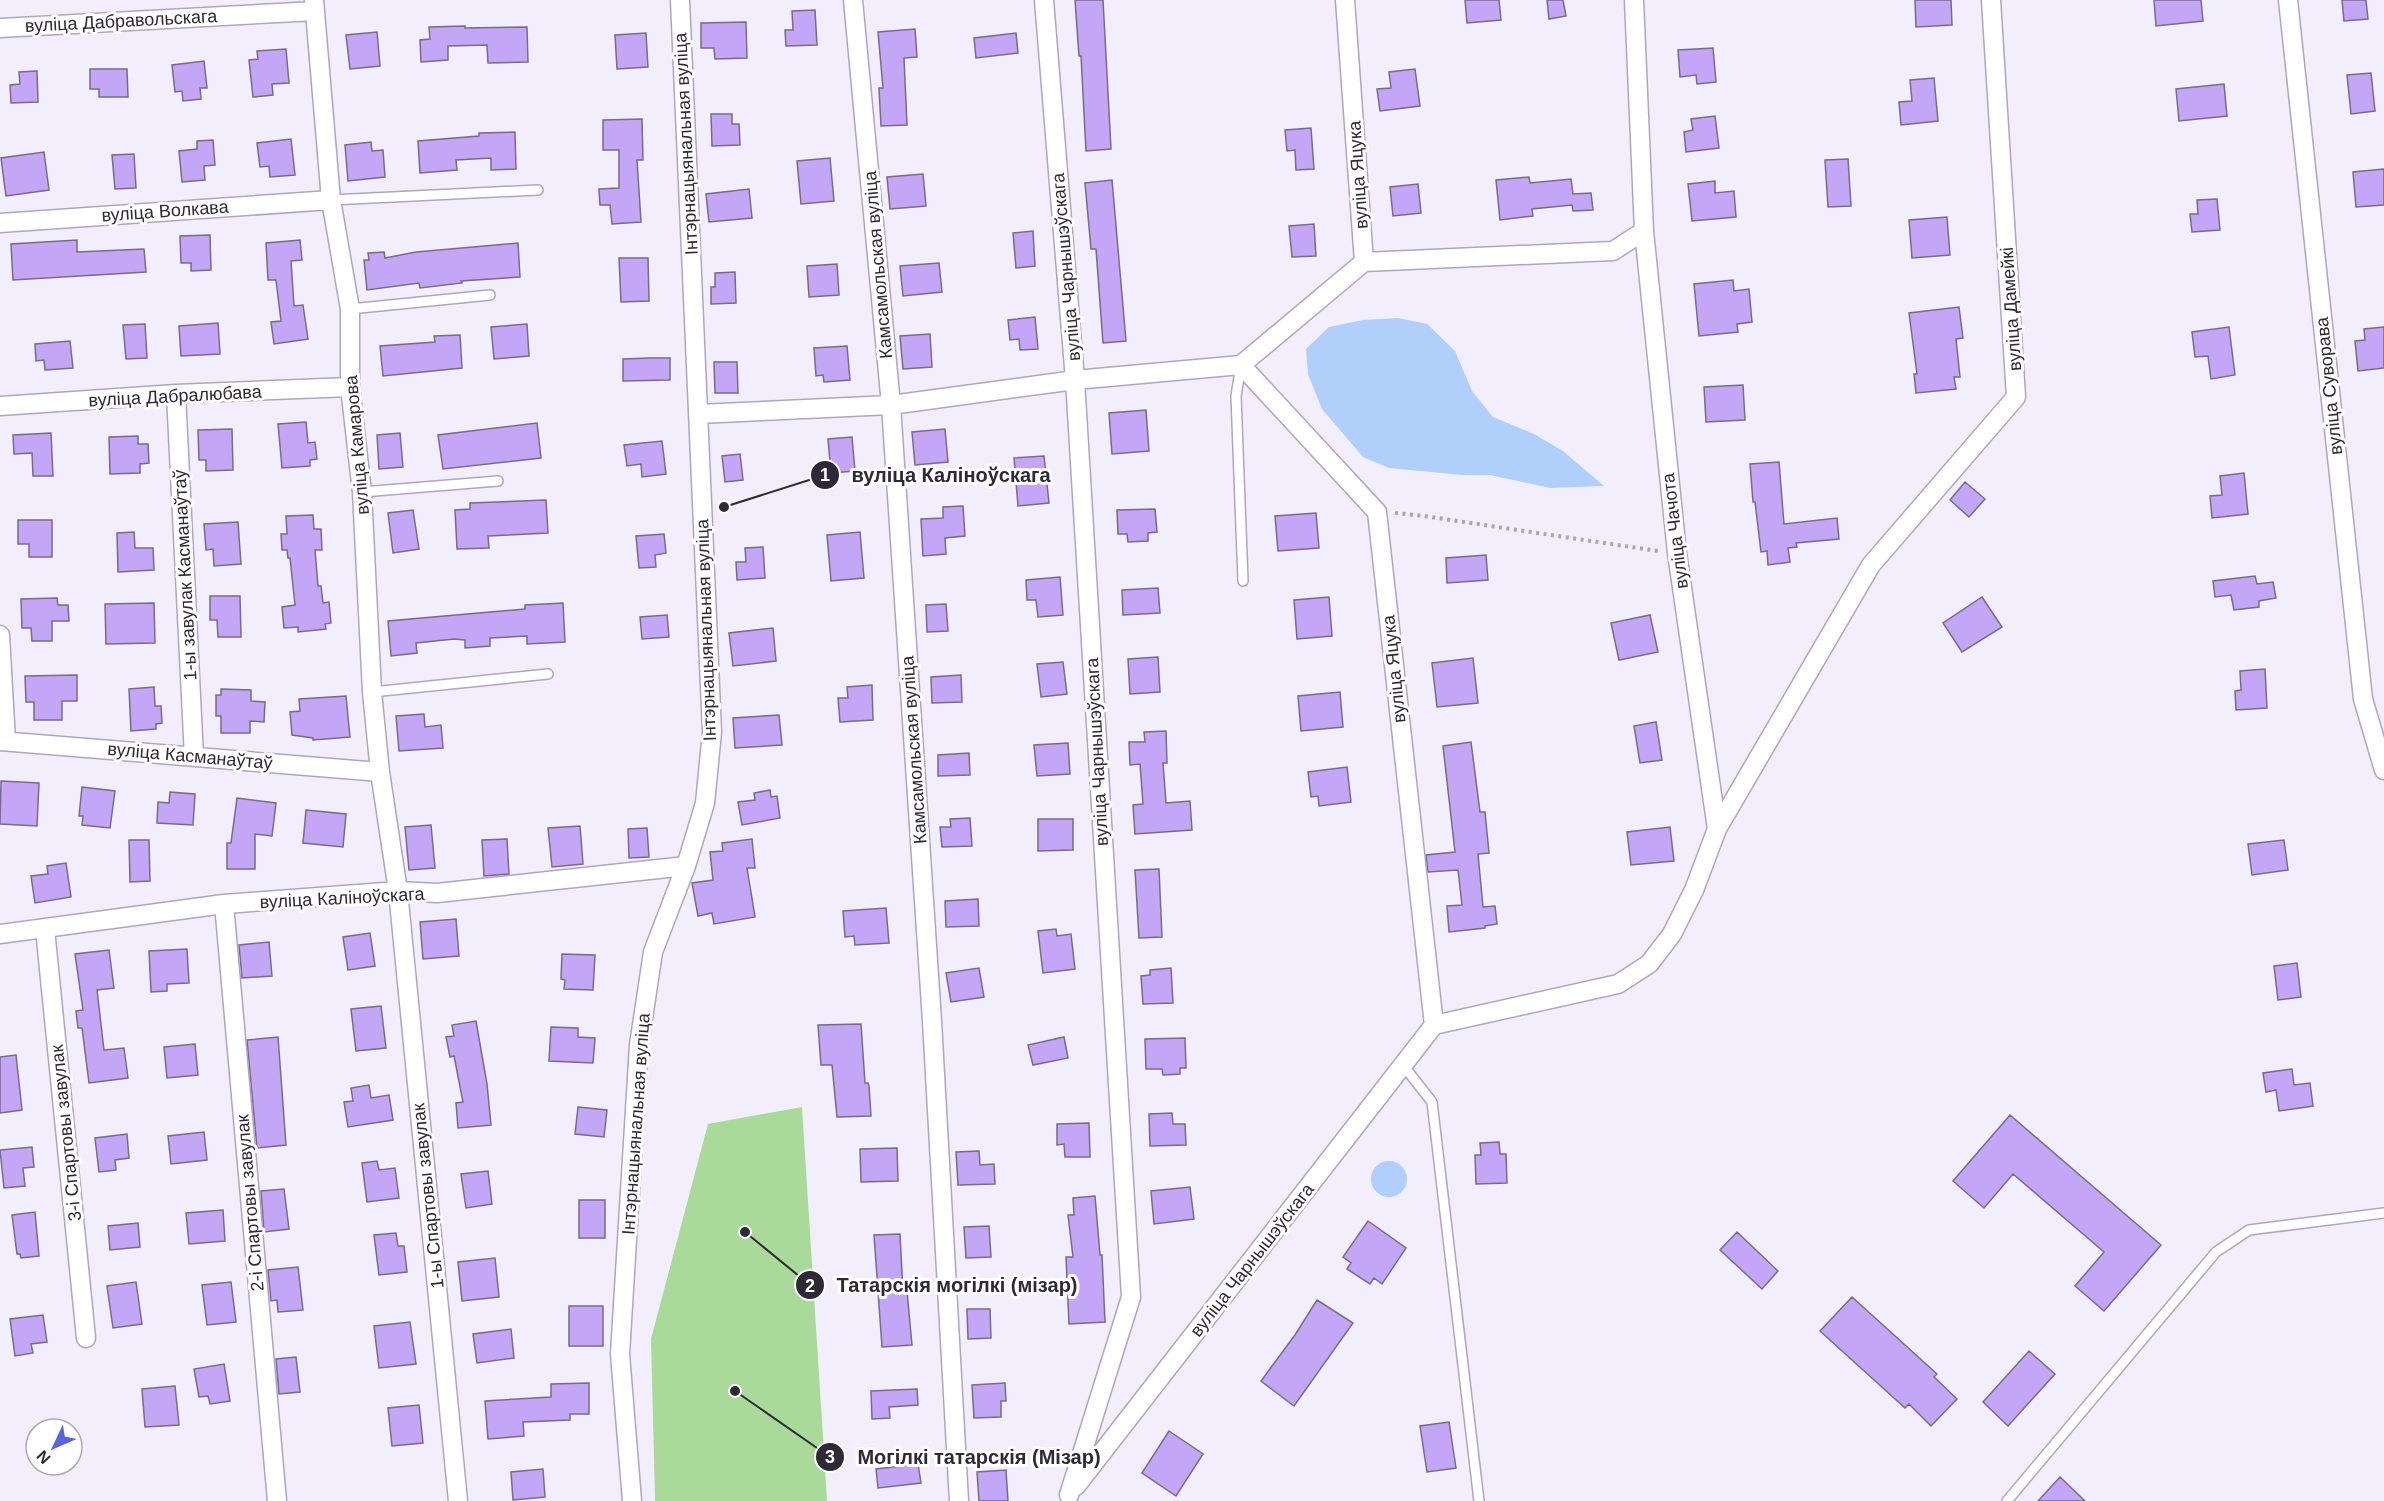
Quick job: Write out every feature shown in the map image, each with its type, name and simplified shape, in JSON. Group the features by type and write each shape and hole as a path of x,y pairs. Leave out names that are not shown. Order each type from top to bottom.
{"street":[{"name":"Інтэрнацыянальная вуліца","path":"632,1501 620,1354 639,1045 654,952 686,866 705,803 712,732 680,0"},
{"name":"Камсамольская вуліца","path":"853,0 891,405 932,1021 958,1501"},
{"name":"вуліца Чарнышэўскага","path":"1044,0 1075,380 1131,1297 1067,1498"},
{"name":"вуліца Яцука","path":"1345,0 1364,262"},
{"name":"вуліца Чачота","path":"1634,0 1644,231 1677,554 1717,829"},
{"name":"вуліца Дамейкі","path":"1434,1025 1618,984 1649,964 1672,934 1694,890 1717,829 1871,566 2016,396 1991,0"},
{"name":"вуліца Суворава","path":"2288,0 2363,699 2384,770"},
{"name":"вуліца Дабравольскага","path":"0,28 314,5"},
{"name":"вуліца Камарова","path":"314,5 331,200 350,309 350,387 362,492 372,692 380,772 398,891"},
{"name":"вуліца Волкава","path":"0,223 331,200"},
{"path":"698,414 891,405 1075,380 1241,365 1364,262 1612,252 1644,231"},
{"path":"1241,365 1377,512"},
{"name":"вуліца Дабралюбава","path":"0,406 176,394 350,387"},
{"name":"1-ы завулак Касманаўтаў","path":"176,394 194,757"},
{"name":"вуліца Яцука","path":"1377,512 1434,1025"},
{"path":"0,635 3,741"},
{"name":"вуліца Касманаўтаў","path":"3,741 380,772"},
{"name":"вуліца Каліноўскага","path":"0,934 224,904 398,891 437,893 686,866"},
{"name":"1-ы Спартовы завулак","path":"398,891 458,1501"},
{"name":"2-і Спартовы завулак","path":"224,904 277,1501"},
{"name":"3-і Спартовы завулак","path":"45,929 86,1338"},
{"name":"вуліца Чарнышэўскага","path":"1067,1498 1434,1025"}],"lane":[{"path":"331,200 538,190"},
{"path":"350,309 490,295"},
{"path":"1241,365 1236,396 1243,581"},
{"path":"362,492 498,482"},
{"path":"372,692 548,674"},
{"path":"1403,1065 1432,1102 1479,1501"},
{"path":"2007,1501 2216,1252 2249,1230 2384,1213"}],"path":[{"path":"1377,512 1424,516 1677,554"}],"green space":[{"path":"802,1107 827,1501 655,1501 651,1339 708,1124"}],"water":[{"path":"1398,318 1427,324 1455,351 1472,391 1493,417 1534,434 1563,451 1604,486 1550,488 1490,475 1463,475 1389,468 1363,457 1322,409 1308,374 1306,349 1329,327 1363,320"},
{"path":"1389,1161 1402,1166 1407,1179 1402,1192 1389,1197 1376,1192 1371,1179 1376,1166"}],"building":[{"path":"1075,0 1103,0 1111,149 1086,151 1081,56 1079,56"},
{"path":"1465,0 1499,0 1501,20 1467,23"},
{"path":"1547,0 1563,0 1566,16 1549,19"},
{"path":"1915,0 1951,0 1952,25 1916,27"},
{"path":"2154,0 2201,0 2203,21 2156,26"},
{"path":"2342,0 2366,0 2368,19 2344,21"},
{"path":"815,10 817,45 786,46 785,30 793,30 792,11"},
{"path":"746,22 747,58 715,59 714,48 701,48 701,23"},
{"path":"465,26 465,28 527,27 528,62 488,63 487,45 448,46 448,60 421,62 420,40 430,39 429,27"},
{"path":"915,29 917,57 904,58 907,125 881,126 879,88 883,88 878,32"},
{"path":"377,32 380,66 350,69 346,35"},
{"path":"646,33 648,67 617,69 615,35"},
{"path":"1016,33 1018,53 976,58 974,38"},
{"path":"1713,48 1716,82 1697,84 1696,75 1680,77 1678,50"},
{"path":"286,49 289,83 272,84 273,95 253,97 249,60 258,59 257,51"},
{"path":"204,61 207,88 200,88 201,99 183,101 182,91 175,92 172,65"},
{"path":"90,69 127,69 128,97 99,97 99,89 90,89"},
{"path":"1415,69 1420,106 1380,111 1377,89 1391,88 1389,72"},
{"path":"37,71 38,102 11,103 10,85 20,84 19,72"},
{"path":"2371,73 2375,111 2351,114 2347,75"},
{"path":"1934,78 1938,121 1901,125 1899,102 1912,101 1910,80"},
{"path":"2224,84 2227,116 2179,121 2176,89"},
{"path":"711,114 732,114 732,124 739,124 740,145 712,146"},
{"path":"1715,116 1719,148 1686,152 1684,132 1693,130 1691,119"},
{"path":"642,119 643,160 637,160 641,222 612,224 610,205 600,205 599,189 619,188 619,150 603,150 603,120"},
{"path":"1311,128 1314,169 1296,170 1295,150 1287,151 1285,130"},
{"path":"515,132 516,169 491,170 491,158 456,160 457,170 420,173 418,141 479,136 479,133"},
{"path":"291,139 295,175 270,177 269,166 260,167 257,143"},
{"path":"213,140 215,165 204,166 205,180 182,182 179,151 197,149 197,141"},
{"path":"371,142 372,151 383,150 385,177 348,181 345,145"},
{"path":"44,152 49,190 6,196 1,158"},
{"path":"134,154 136,188 115,189 112,155"},
{"path":"830,158 834,201 801,204 797,161"},
{"path":"1848,159 1851,206 1828,207 1825,160"},
{"path":"2384,169 2384,205 2356,207 2353,172"},
{"path":"923,174 926,206 890,209 887,177"},
{"path":"1529,177 1530,183 1571,179 1573,194 1591,193 1593,210 1573,211 1572,205 1532,209 1533,216 1500,220 1496,180"},
{"path":"1112,180 1126,341 1103,343 1096,249 1091,249 1085,183"},
{"path":"1715,181 1715,193 1734,191 1736,217 1692,221 1688,184"},
{"path":"1418,184 1421,213 1393,216 1390,187"},
{"path":"749,189 752,218 709,222 706,194"},
{"path":"2217,199 2220,230 2192,232 2190,214 2198,214 2197,200"},
{"path":"1947,217 1950,255 1912,258 1909,220"},
{"path":"1314,224 1316,256 1292,257 1289,226"},
{"path":"1033,231 1035,266 1016,268 1013,233"},
{"path":"210,235 211,270 191,271 191,263 181,263 180,236"},
{"path":"77,240 77,252 144,249 146,272 13,280 11,244"},
{"path":"300,240 302,260 291,261 294,306 303,305 308,339 274,344 271,322 281,321 276,280 268,280 266,243"},
{"path":"518,243 520,277 461,281 462,283 420,288 419,283 367,290 364,260 369,260 368,253 384,252 385,258 416,252"},
{"path":"619,258 648,258 649,301 621,302"},
{"path":"939,263 942,292 903,296 900,266"},
{"path":"837,264 839,295 809,297 807,266"},
{"path":"735,272 736,303 711,304 711,287 715,287 715,273"},
{"path":"1733,280 1734,291 1749,289 1752,322 1737,324 1738,332 1699,336 1694,284"},
{"path":"1959,307 1963,338 1956,339 1960,377 1954,377 1956,389 1916,393 1914,374 1917,374 1909,313"},
{"path":"1035,317 1038,349 1020,350 1019,339 1010,340 1008,320"},
{"path":"218,323 220,354 181,356 179,326"},
{"path":"145,324 147,358 126,359 123,325"},
{"path":"527,324 529,356 494,359 491,327"},
{"path":"2229,327 2235,375 2211,379 2208,356 2195,357 2192,332"},
{"path":"2384,327 2384,368 2358,371 2355,341 2365,340 2364,329"},
{"path":"930,334 932,367 903,369 900,336"},
{"path":"460,335 462,368 383,376 380,346 435,342 434,336"},
{"path":"70,341 73,368 45,370 44,360 36,361 35,344"},
{"path":"847,346 850,380 824,382 823,375 816,376 814,348"},
{"path":"670,358 670,380 623,381 623,359"},
{"path":"714,362 737,362 738,393 715,393"},
{"path":"1743,385 1745,420 1706,422 1704,387"},
{"path":"1146,410 1149,451 1112,454 1109,413"},
{"path":"306,422 308,443 315,442 317,459 310,460 310,466 282,468 278,424"},
{"path":"537,423 541,458 443,469 438,435"},
{"path":"232,429 233,470 206,471 206,460 199,460 198,430"},
{"path":"945,429 948,462 915,465 912,432"},
{"path":"51,433 53,476 33,476 32,453 14,454 13,435"},
{"path":"400,433 403,467 379,469 377,435"},
{"path":"138,436 138,444 148,444 149,463 140,464 140,473 110,474 109,437"},
{"path":"852,437 855,471 831,473 828,439"},
{"path":"662,441 666,474 642,477 641,464 627,466 624,445"},
{"path":"740,454 743,480 725,482 722,456"},
{"path":"1044,456 1049,503 1018,506 1014,458"},
{"path":"1779,462 1784,524 1837,518 1839,539 1796,543 1797,547 1788,548 1790,562 1768,565 1767,551 1761,552 1750,464"},
{"path":"2244,473 2248,514 2212,518 2210,496 2222,495 2220,476"},
{"path":"1965,482 1985,499 1969,517 1950,500"},
{"path":"546,500 548,533 488,536 489,548 457,549 455,510 470,509 470,503"},
{"path":"963,506 965,536 945,538 946,554 923,556 921,519 943,518 943,507"},
{"path":"1155,509 1157,532 1148,533 1148,541 1128,542 1127,534 1118,534 1117,510"},
{"path":"413,510 419,549 393,553 388,513"},
{"path":"1316,513 1319,548 1278,551 1275,516"},
{"path":"313,515 314,529 321,529 322,550 315,550 318,586 321,586 323,603 329,602 331,623 325,624 326,629 298,632 298,627 284,628 282,607 295,605 290,558 288,558 287,550 282,550 281,534 287,534 286,516"},
{"path":"18,520 52,520 52,557 29,557 29,544 18,544"},
{"path":"238,522 241,564 214,566 213,549 206,550 204,524"},
{"path":"134,532 135,548 153,548 154,570 118,572 117,533"},
{"path":"860,532 864,578 831,581 827,535"},
{"path":"664,534 666,553 655,555 656,567 639,568 636,536"},
{"path":"763,547 765,578 737,580 736,562 746,562 745,548"},
{"path":"1486,555 1488,580 1447,583 1446,558"},
{"path":"2255,576 2257,584 2273,582 2276,598 2259,601 2259,607 2234,610 2231,595 2215,597 2213,581"},
{"path":"1060,577 1063,615 1038,617 1036,600 1027,600 1026,580"},
{"path":"1158,588 1160,613 1123,615 1122,590"},
{"path":"210,596 240,596 241,637 218,637 217,620 210,620"},
{"path":"1329,597 1332,636 1297,639 1294,600"},
{"path":"1982,597 2002,627 1962,652 1943,623"},
{"path":"57,598 58,605 68,605 69,621 52,621 52,641 32,641 31,628 22,628 21,599"},
{"path":"154,603 155,643 106,644 105,604"},
{"path":"563,603 565,642 527,644 527,636 490,638 490,646 465,648 465,640 454,639 416,643 417,653 391,656 388,621 525,609 525,605"},
{"path":"946,604 948,631 927,632 926,605"},
{"path":"667,615 669,637 642,639 640,617"},
{"path":"1650,615 1658,652 1619,660 1611,623"},
{"path":"773,628 776,661 733,666 729,633"},
{"path":"1158,657 1160,692 1130,694 1128,659"},
{"path":"1473,658 1478,703 1437,707 1432,663"},
{"path":"1063,662 1067,694 1041,697 1037,664"},
{"path":"2265,669 2267,708 2236,710 2235,691 2241,690 2240,671"},
{"path":"77,675 77,701 62,701 62,720 34,720 34,702 26,702 25,676"},
{"path":"961,675 962,702 932,703 931,677"},
{"path":"872,685 873,720 840,722 838,698 848,698 847,687"},
{"path":"154,687 155,706 161,706 162,723 156,724 156,729 131,731 129,689"},
{"path":"221,689 251,690 251,701 265,702 264,722 250,721 250,733 221,733 221,716 216,716 216,695 221,695"},
{"path":"1340,692 1343,727 1301,731 1298,696"},
{"path":"346,696 350,737 313,740 313,738 292,735 290,712 300,711 299,699"},
{"path":"424,714 425,727 441,725 443,748 399,751 396,716"},
{"path":"779,715 782,745 735,748 733,718"},
{"path":"1656,722 1662,760 1640,763 1634,726"},
{"path":"1166,731 1167,763 1163,763 1166,803 1190,801 1192,830 1135,834 1133,805 1143,804 1140,764 1130,765 1129,742 1145,742 1144,732"},
{"path":"1471,742 1480,812 1485,812 1489,853 1478,854 1483,907 1495,906 1497,924 1485,926 1485,928 1449,932 1447,906 1462,905 1458,870 1428,872 1426,855 1455,852 1443,746"},
{"path":"1068,743 1070,774 1037,776 1034,745"},
{"path":"969,753 970,775 938,776 938,755"},
{"path":"1347,767 1351,802 1319,806 1318,796 1311,797 1308,772"},
{"path":"1,781 39,783 37,826 0,824"},
{"path":"82,787 115,791 110,828 82,825 83,816 79,816"},
{"path":"770,790 771,797 777,796 780,818 742,825 738,802 755,800 754,793"},
{"path":"170,792 195,794 193,825 157,823 158,802 169,803"},
{"path":"237,798 276,803 272,836 255,834 255,869 227,869 227,843 231,843"},
{"path":"306,810 346,814 343,847 303,843"},
{"path":"970,818 972,846 942,847 940,827 951,827 950,819"},
{"path":"1038,819 1073,819 1073,850 1038,851"},
{"path":"431,825 435,868 409,870 405,827"},
{"path":"580,826 583,864 552,867 548,828"},
{"path":"1670,827 1674,861 1631,865 1627,832"},
{"path":"647,828 649,857 629,858 628,829"},
{"path":"507,839 509,874 484,876 482,840"},
{"path":"752,839 755,868 747,868 755,917 714,924 712,913 698,916 692,883 713,880 710,852 723,851 722,843"},
{"path":"129,840 149,840 150,881 130,882"},
{"path":"2284,840 2288,870 2252,875 2248,844"},
{"path":"66,863 71,897 35,903 31,876 48,874 47,866"},
{"path":"1159,869 1162,937 1139,938 1135,870"},
{"path":"978,899 979,926 946,927 945,901"},
{"path":"886,908 889,943 855,945 854,936 845,937 843,911"},
{"path":"456,919 459,956 423,959 420,922"},
{"path":"1056,929 1057,936 1071,934 1075,969 1043,973 1038,931"},
{"path":"370,933 375,966 348,970 343,937"},
{"path":"269,942 272,976 242,978 239,945"},
{"path":"187,949 189,983 167,984 167,991 151,992 149,951"},
{"path":"109,950 114,988 97,990 104,1050 124,1048 128,1078 89,1083 82,1028 78,1028 76,1011 83,1010 75,954"},
{"path":"562,954 595,955 593,990 564,989 565,980 561,979"},
{"path":"2297,963 2301,997 2278,1000 2274,966"},
{"path":"979,968 984,997 951,1002 946,973"},
{"path":"1171,968 1173,1003 1143,1004 1141,976 1150,975 1150,970"},
{"path":"381,1006 386,1048 356,1051 351,1009"},
{"path":"476,1021 487,1084 491,1125 458,1128 456,1103 463,1102 454,1056 450,1057 446,1037 454,1036 452,1025"},
{"path":"861,1024 865,1083 869,1086 871,1116 837,1117 832,1065 821,1065 818,1025"},
{"path":"551,1027 578,1028 578,1037 595,1038 593,1063 549,1061"},
{"path":"278,1037 286,1145 257,1148 247,1040"},
{"path":"1064,1037 1068,1058 1033,1065 1028,1045"},
{"path":"1185,1038 1186,1068 1180,1068 1180,1074 1163,1075 1162,1069 1146,1069 1145,1039"},
{"path":"195,1044 198,1075 167,1078 164,1047"},
{"path":"16,1055 22,1110 0,1113 0,1057"},
{"path":"2292,1069 2294,1085 2310,1083 2313,1106 2279,1111 2276,1090 2266,1092 2263,1073"},
{"path":"369,1085 371,1098 389,1095 393,1120 348,1127 344,1102 353,1101 351,1088"},
{"path":"578,1107 607,1110 604,1137 575,1134"},
{"path":"1172,1113 1173,1124 1185,1124 1186,1145 1150,1146 1149,1114"},
{"path":"2010,1115 2161,1245 2104,1311 2075,1286 2104,1252 2013,1174 1984,1208 1953,1181"},
{"path":"1089,1123 1090,1157 1065,1157 1064,1144 1057,1145 1057,1124"},
{"path":"204,1132 207,1160 171,1164 168,1136"},
{"path":"127,1134 129,1158 115,1160 116,1170 99,1172 95,1138"},
{"path":"1499,1142 1500,1154 1506,1154 1507,1183 1476,1184 1475,1155 1481,1155 1480,1143"},
{"path":"32,1147 34,1167 23,1168 25,1186 4,1188 0,1150"},
{"path":"897,1148 898,1181 861,1182 860,1149"},
{"path":"979,1151 980,1165 994,1164 995,1184 958,1185 956,1152"},
{"path":"377,1161 379,1170 395,1168 399,1198 367,1202 362,1163"},
{"path":"488,1171 492,1204 466,1208 461,1174"},
{"path":"1190,1187 1194,1219 1154,1224 1151,1191"},
{"path":"284,1189 289,1229 264,1232 261,1191"},
{"path":"1095,1196 1100,1255 1102,1255 1105,1322 1069,1324 1066,1257 1073,1257 1068,1215 1074,1215 1073,1198"},
{"path":"579,1200 605,1200 605,1238 579,1238"},
{"path":"223,1210 225,1241 189,1244 186,1213"},
{"path":"35,1212 39,1256 21,1258 20,1254 17,1254 12,1215"},
{"path":"1368,1221 1406,1248 1382,1284 1374,1278 1370,1284 1347,1269 1351,1263 1343,1257"},
{"path":"138,1223 140,1247 110,1250 108,1226"},
{"path":"989,1226 991,1257 966,1258 964,1227"},
{"path":"1737,1232 1778,1271 1762,1289 1720,1250"},
{"path":"396,1233 398,1246 404,1246 407,1272 379,1275 374,1235"},
{"path":"900,1234 903,1292 907,1291 912,1345 882,1347 874,1235"},
{"path":"495,1258 499,1297 462,1301 458,1262"},
{"path":"298,1267 303,1310 278,1312 277,1300 271,1301 268,1270"},
{"path":"136,1282 142,1324 113,1328 107,1286"},
{"path":"231,1282 236,1322 207,1325 202,1285"},
{"path":"1852,1297 1937,1374 1934,1377 1957,1399 1931,1426 1909,1404 1905,1408 1820,1331"},
{"path":"1317,1300 1353,1323 1294,1406 1261,1381 1295,1335"},
{"path":"569,1306 603,1306 603,1346 569,1346"},
{"path":"967,1309 990,1309 991,1338 968,1339"},
{"path":"43,1315 47,1342 31,1344 33,1353 15,1356 10,1319"},
{"path":"410,1322 416,1364 379,1368 374,1326"},
{"path":"511,1329 514,1358 477,1363 473,1334"},
{"path":"2029,1351 2055,1374 2008,1426 1983,1402"},
{"path":"296,1357 300,1392 279,1394 276,1359"},
{"path":"224,1364 230,1401 210,1404 208,1396 199,1397 194,1369"},
{"path":"589,1383 589,1414 570,1414 570,1420 523,1422 524,1436 488,1439 485,1401 551,1397 551,1384"},
{"path":"1005,1383 1006,1401 1001,1401 1001,1417 974,1418 972,1385"},
{"path":"175,1386 179,1425 145,1427 142,1389"},
{"path":"917,1389 918,1405 889,1407 890,1418 872,1419 871,1391"},
{"path":"419,1405 423,1443 392,1446 388,1408"},
{"path":"1449,1422 1456,1468 1427,1472 1420,1426"},
{"path":"1169,1431 1203,1454 1176,1496 1142,1473"},
{"path":"918,1464 921,1483 878,1488 876,1469"},
{"path":"543,1469 545,1497 513,1500 511,1472"},
{"path":"1006,1470 1008,1501 979,1501 977,1472"},
{"path":"2060,1477 2085,1501 2038,1501"}],"place":[{"name":"вуліца Каліноўскага","path":"724,507"},
{"name":"Татарскія могілкі (мізар)","path":"745,1232"},
{"name":"Могілкі татарскія (Мізар)","path":"735,1391"}]}
